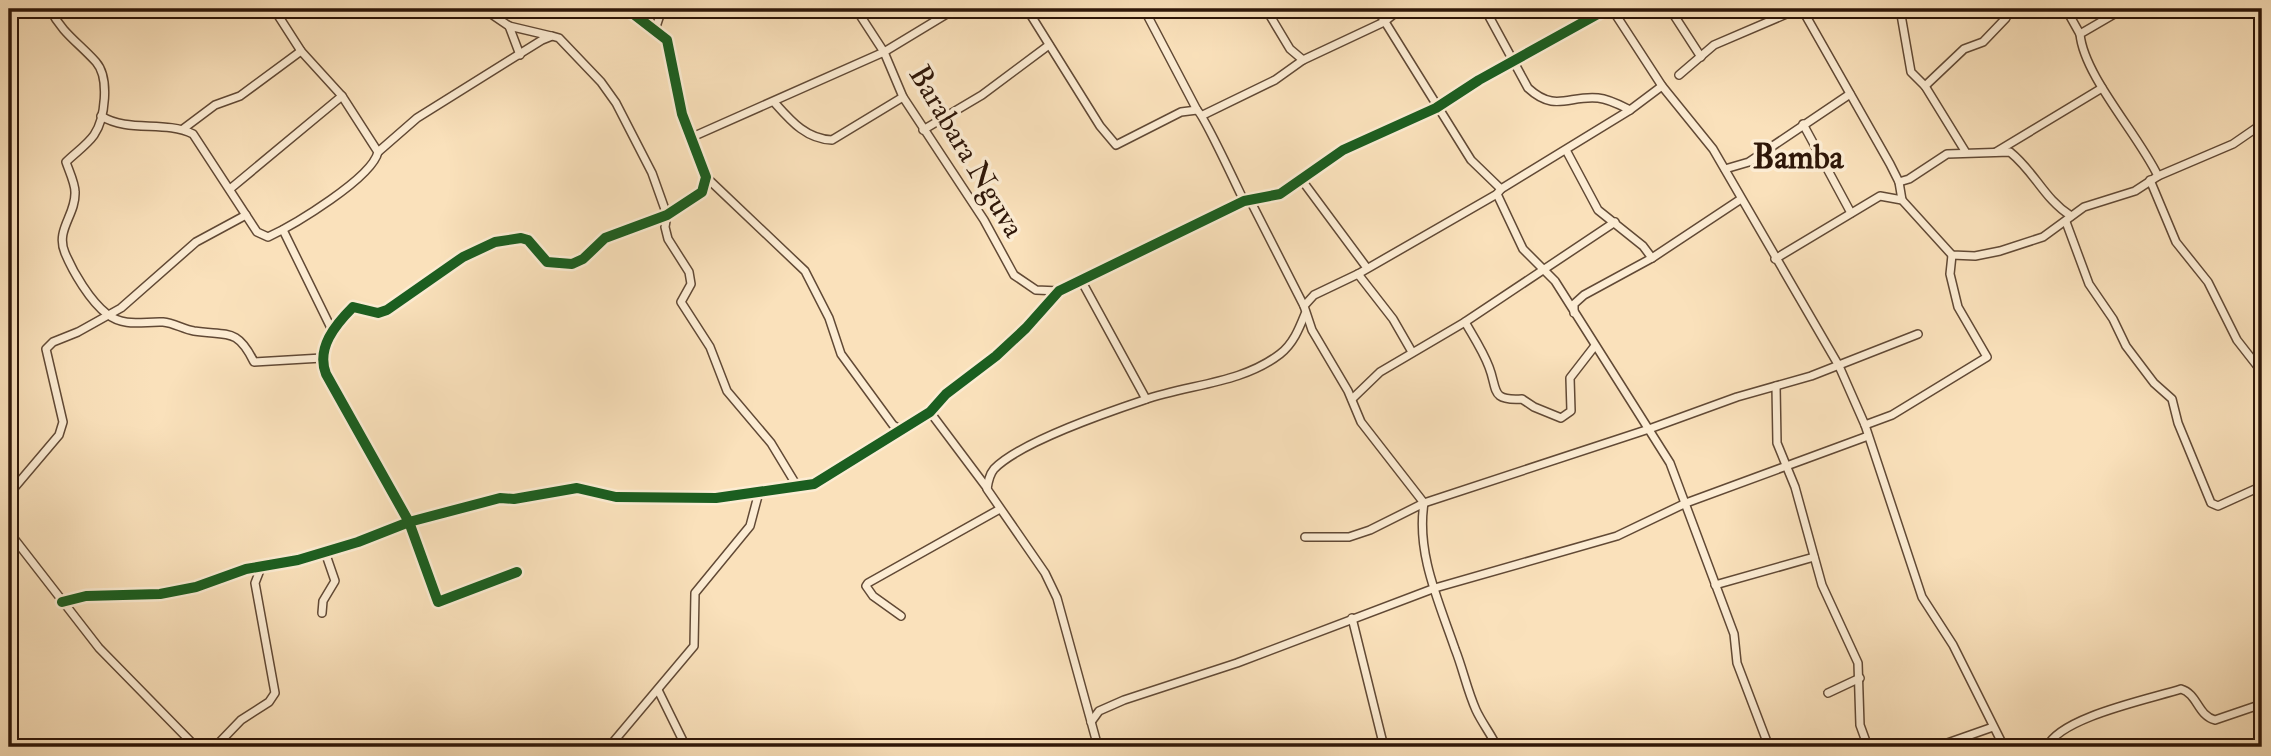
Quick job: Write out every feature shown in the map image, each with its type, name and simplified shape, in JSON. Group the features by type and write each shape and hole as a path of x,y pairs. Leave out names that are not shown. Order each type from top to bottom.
{"street":[{"path":"50,9 60,27 97,63 102,73 101,116 92,139 66,162 75,193 69,222 62,229 61,238 65,252 85,287 108,315 136,326 167,323 192,331 230,334 246,345 254,362 322,358"},
{"path":"274,9 301,51 342,96 378,152"},
{"path":"484,9 509,26 552,36 569,46 616,103 652,173 667,215 665,227 668,240 689,272 691,284 681,302 710,347 727,391 771,443 797,486"},
{"path":"627,9 667,40 690,138 706,177 805,271 824,306 841,354 893,425 900,429"},
{"path":"655,30 662,9"},
{"name":"Barabara Nguva","path":"856,9 884,52 903,97 984,220 1014,275 1036,290 1059,291"},
{"path":"690,138 884,52 955,9"},
{"path":"1027,9 1100,125 1116,145 1181,111 1200,113 1275,80 1303,60 1384,22 1400,9"},
{"path":"1144,9 1212,140 1248,201 1352,399 1361,422 1424,503 1420,524 1435,588 1467,690 1497,747"},
{"path":"1266,9 1290,49 1303,60"},
{"path":"1377,9 1436,108 1471,160 1499,191 1523,248 1543,272 1555,281 1594,347 1670,463 1734,634 1737,663 1769,747"},
{"path":"1485,9 1515,59 1528,88 1538,97 1548,102 1596,98 1630,110"},
{"path":"62,602 73,598 160,594 196,587 262,565 298,560 409,522 500,498 514,499 577,488 595,494 639,498 663,495 716,498 814,484 930,412 946,394 996,356 1059,291 1248,201 1280,194 1343,150 1436,108 1515,59 1607,9"},
{"path":"1612,9 1662,86 1713,149 1839,366 1865,425 1922,597 1954,645 2004,747"},
{"path":"1670,9 1702,57"},
{"path":"1679,75 1714,45 1800,9 1899,182 1902,200 1952,255 1975,256 2043,237 2099,200 2135,191 2154,178 2233,144 2262,124"},
{"path":"1900,9 1911,72 1925,86 1965,151"},
{"path":"1925,86 1964,49 1983,41 2001,26 2006,18 2003,9"},
{"path":"2066,9 2080,34 2094,75 2123,115 2154,178 2176,242 2208,282 2237,340 2262,372"},
{"path":"2080,34 2123,9"},
{"path":"509,26 520,55"},
{"path":"101,116 120,124 183,129 193,134 246,215 263,236 283,229 363,174 376,162 378,152 417,118 449,96 552,36"},
{"path":"923,130 982,95 1049,45"},
{"path":"183,129 215,105 240,96 301,51"},
{"path":"988,489 994,470 1022,450 1146,399 1233,377 1270,361 1287,348 1304,310 1314,295 1358,274 1499,191 1630,110 1662,86"},
{"path":"1996,152 2102,88"},
{"path":"1725,169 1749,162 1850,94"},
{"path":"230,189 342,96"},
{"path":"774,102 797,128 821,140 832,140 903,97"},
{"path":"1803,124 1851,214"},
{"path":"1566,149 1598,210 1643,246 1652,258"},
{"path":"1899,182 1909,179 1947,153 2010,152 2024,163 2036,176 2043,193 2069,219 2089,284 2113,319 2126,346 2154,383 2172,399 2182,434 2211,503 2218,506 2262,486"},
{"path":"517,572 438,602 409,522 326,374 322,358 332,330 353,307 378,313 387,310 463,257 495,242 521,238 528,240 547,262 572,264 583,259 605,237 667,215 702,192 706,177"},
{"path":"1301,179 1367,268"},
{"path":"1775,259 1880,195 1902,200"},
{"path":"1575,316 1574,304 1584,295 1652,258 1741,199"},
{"path":"9,494 59,435 63,422 46,349 53,342 121,308 196,242 246,215"},
{"path":"1352,399 1380,372 1465,322 1615,222"},
{"path":"283,229 332,330"},
{"path":"1865,425 1892,415 1987,357 1958,307 1951,274 1952,255"},
{"path":"1358,274 1393,319 1412,352"},
{"path":"1081,279 1146,399"},
{"path":"1465,322 1489,367 1494,390 1507,400 1522,399 1561,418 1571,411 1570,378 1594,347"},
{"path":"1305,537 1349,537 1393,520 1424,503 1839,366 1918,334"},
{"path":"1776,386 1777,443 1789,467 1822,585 1852,647 1860,678 1860,725 1868,747"},
{"path":"930,412 988,489 1045,573 1057,598 1098,747"},
{"path":"1088,711 1099,711 1237,663 1435,588 1616,536 1686,503 1868,436"},
{"path":"609,747 694,646 695,593 750,526 759,492"},
{"path":"901,616 873,596 866,586 868,583 1000,509"},
{"path":"9,532 99,649 196,747"},
{"path":"322,613 323,601 335,581 325,552"},
{"path":"1715,585 1814,557"},
{"path":"215,747 241,720 269,702 275,693 255,583 262,565"},
{"path":"1352,618 1384,747"},
{"path":"1828,693 1860,678"},
{"path":"2047,747 2062,730 2082,720 2181,689 2192,695 2207,718 2215,720 2262,704"},
{"path":"657,690 686,747"},
{"path":"1091,722 1099,711"},
{"path":"1936,747 1993,727"}],"cycle path":[{"path":"517,572 438,602 409,522 326,374 323,355 329,337 353,307 378,313 387,310 463,257 495,242 521,238 528,240 547,262 572,264 583,259 605,238 667,215 702,192 706,177 682,114 667,40 627,9"},
{"path":"62,602 86,596 160,594 196,587 246,569 298,560 358,542 409,522 500,498 514,499 577,488 616,497 716,498 814,484 930,412 946,394 996,356 1026,328 1059,291 1244,201 1280,194 1343,150 1436,108 1479,80 1607,9"}],"district":[{"name":"Bamba","path":"1798,156"}]}
